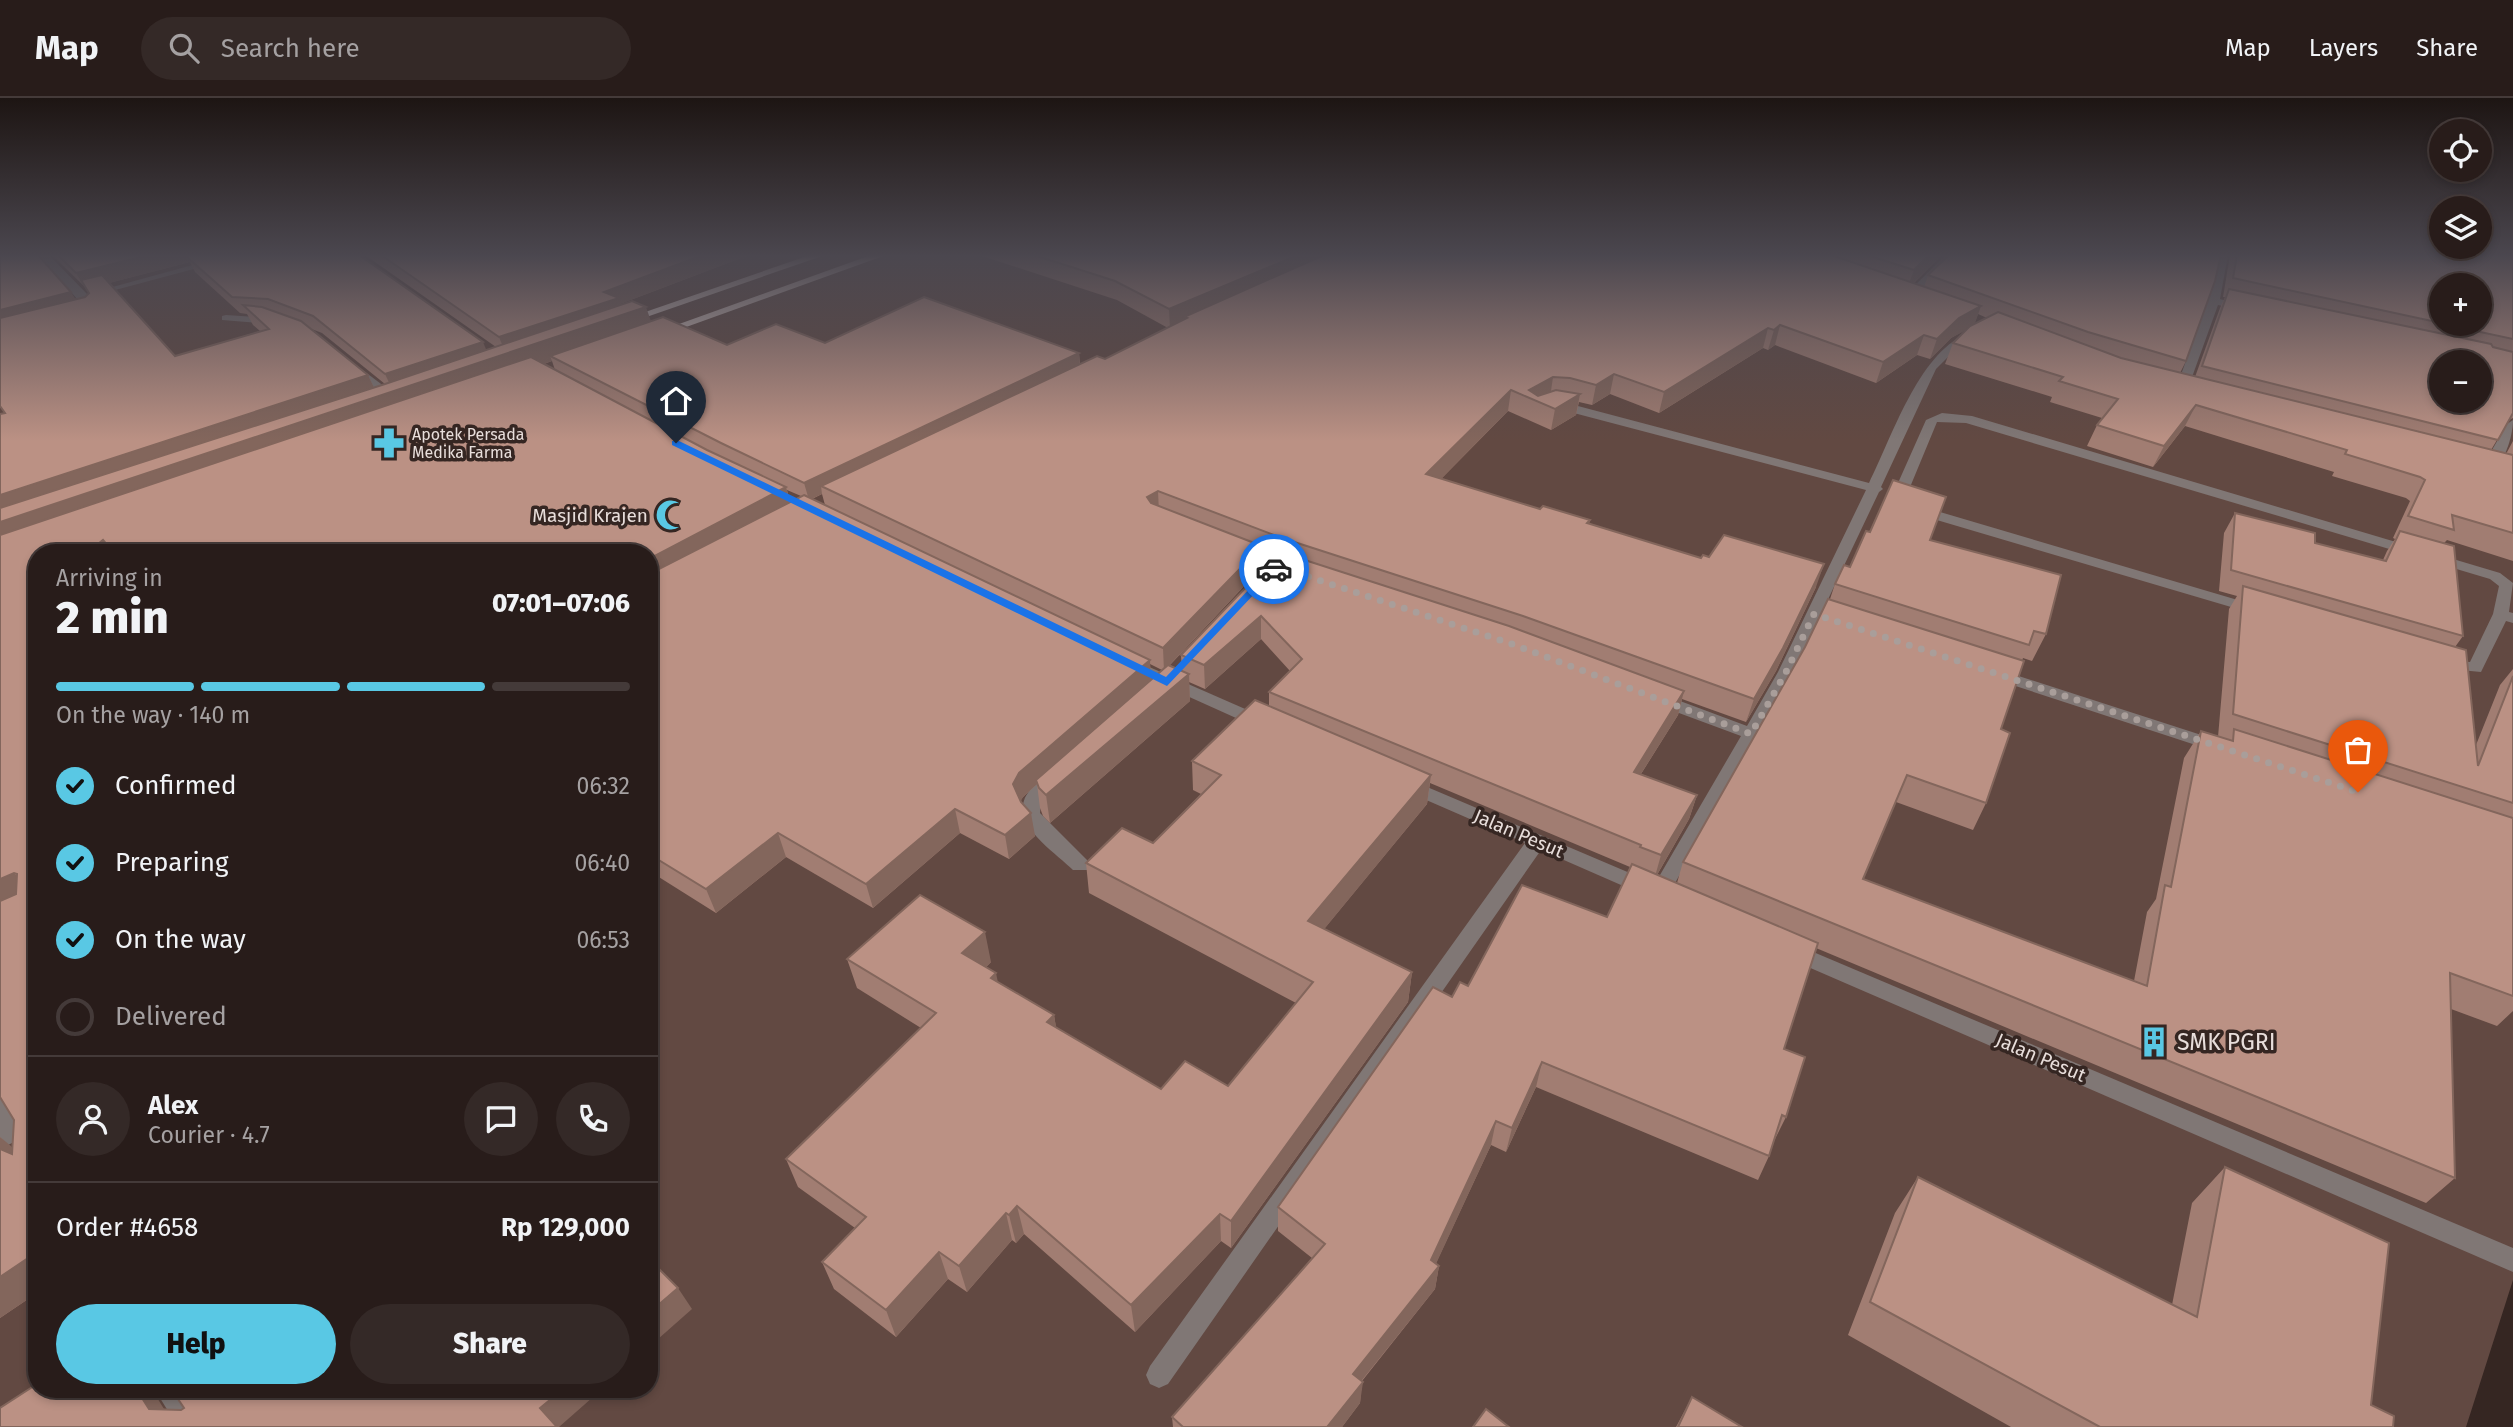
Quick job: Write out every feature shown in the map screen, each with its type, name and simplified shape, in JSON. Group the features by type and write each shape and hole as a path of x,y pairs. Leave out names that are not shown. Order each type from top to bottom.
{"main road":[{"path":"614,325 637,317"},
{"path":"644,338 704,317"}],"street":[{"path":"2181,391 2208,317"},
{"path":"226,318 285,324"},
{"path":"1646,694 1751,734 1786,672 1876,489 1931,369 1957,342 1980,330"},
{"path":"345,360 394,399"},
{"path":"2168,387 2194,394"},
{"path":"1543,407 1551,404 1566,405 1876,489"},
{"path":"2273,615 1908,507 1903,502 1901,492 1932,420 1942,417 1967,419 2495,576 2507,585 2507,616 2475,668 2458,668 2431,660"},
{"path":"2488,469 2513,424"},
{"path":"1229,547 1272,571 1311,578"},
{"path":"1814,614 1854,627"},
{"path":"1120,659 1278,730"},
{"path":"1972,666 2236,752"},
{"name":"Jalan Pesut","path":"1389,778 1666,896 1751,734"},
{"path":"1069,768 1028,807 1032,820 1080,865"},
{"path":"1159,1375 1537,841"},
{"name":"Jalan Pesut","path":"1774,943 2513,1260"},
{"path":"0,1102 8,1134 28,1155"},
{"path":"174,1398 194,1427"}],"shaded area":[{"path":"0,317 2429,317 2429,336 2492,336 2492,317 2513,317 2513,1280 2466,1427 0,1427"}],"building":[{"path":"140,317 175,356 269,329 256,317 290,317 301,321 368,375 0,495 0,414 5,413 0,406 0,318"},
{"path":"314,317 447,317 483,342 385,374"},
{"path":"470,317 560,317 499,337"},
{"path":"584,317 616,317 0,522 0,508"},
{"path":"663,317 727,345 776,324 825,343 881,317 979,317 1079,353 804,483 550,356"},
{"path":"1184,317 1961,317 1937,339 1924,335 1883,362 1780,325 1774,330 1768,328 1664,392 1614,374 1596,385 1570,378 1553,377 1529,390 1538,396 1556,390 1580,394 1555,409 1511,390 1426,474 1540,509 1543,506 1590,520 1587,523 1701,558 1703,555 1709,557 1724,535 1824,564 1783,648 1754,699 1523,616 1282,538 1158,491 1147,497 1151,503 1262,546 1163,648 821,486 1097,356 1105,359 1187,318"},
{"path":"1988,317 2011,317 2121,358 2513,455 2513,533 2452,515 2454,530 2408,516 2425,480 2420,477 2345,454 2347,450 2196,405 2164,446 2097,425 2118,399 2059,381 2063,377 1953,343 1970,326"},
{"path":"2046,317 2202,317 2186,361"},
{"path":"2219,317 2362,317 2429,331 2429,336 2453,336 2513,352 2513,413 2498,440 2202,366"},
{"path":"2492,317 2513,317 2513,339 2492,334"},
{"path":"531,357 707,450 786,487 658,554 658,544 106,544 103,540 98,544 28,544 28,1258 0,1277 0,1149 12,1154 14,1120 0,1097 0,901 16,894 17,874 0,879 0,535"},
{"path":"1893,480 1946,497 1930,540 2061,575 2046,634 2034,631 2029,645 1835,584 1844,565 1850,567 1866,531 1870,532"},
{"path":"804,495 1150,660 1019,773 1013,784 1021,802 1031,813 1005,835 955,809 866,884 778,833 706,889 658,860 658,569"},
{"path":"2235,513 2315,533 2315,543 2386,561 2400,531 2454,546 2463,636 2231,570"},
{"path":"1280,552 1509,626 1684,691 1634,772 1697,795 1661,855 1269,692 1302,659 1261,616 1204,665 1181,655"},
{"path":"2243,586 2466,650 2478,766 2513,676 2513,803 2233,714"},
{"path":"1828,599 2024,661 2001,729 2010,733 1986,803 1907,775 1863,879 2147,986 2165,885 2171,887 2201,731 2233,741 2234,729 2513,818 2513,996 2450,973 2455,1178 1683,862 1805,647"},
{"path":"1168,665 1189,674 1046,795 1036,780"},
{"path":"1255,700 1431,775 1308,921 1412,972 1231,1221 1220,1214 1131,1305 1017,1206 1009,1215 1006,1213 959,1266 939,1252 886,1310 822,1262 866,1217 786,1159 936,1013 847,959 920,895 985,932 962,953 996,973 991,978 1054,1015 1047,1022 1161,1089 1185,1061 1228,1086 1313,982 1086,863 1122,828 1153,843 1221,775 1192,761"},
{"path":"1632,864 1818,943 1784,1049 1805,1057 1786,1117 1782,1115 1769,1156 1542,1062 1512,1128 1496,1121 1431,1260 1439,1266 1353,1374 1363,1382 1327,1427 1183,1427 1172,1417 1325,1244 1278,1207 1433,987 1452,997 1460,982 1468,986 1522,885 1607,917"},
{"path":"2225,1167 2389,1243 2371,1405 2394,1416 2393,1427 2100,1427 1870,1302 1918,1177 2197,1317"},
{"path":"658,1268 678,1288 658,1305"},
{"path":"28,1390 28,1398 142,1398 149,1409 181,1410 184,1408 177,1398 552,1398 540,1408 557,1427 0,1427 0,1408"},
{"path":"1692,1397 1742,1427 1678,1427"},
{"path":"1486,1409 1509,1427 1473,1427"}],"way so far":[{"path":"1274,569 1276,566 1512,644 1751,734 1786,672 1814,614 2358,792"}],"place":[{"name":"Apotek Persada Medika Farma","path":"389,443"},
{"name":"Masjid Krajen","path":"671,515"},
{"name":"SMK PGRI","path":"2154,1042"}],"route":[{"path":"676,443 1167,682 1274,569"}]}
